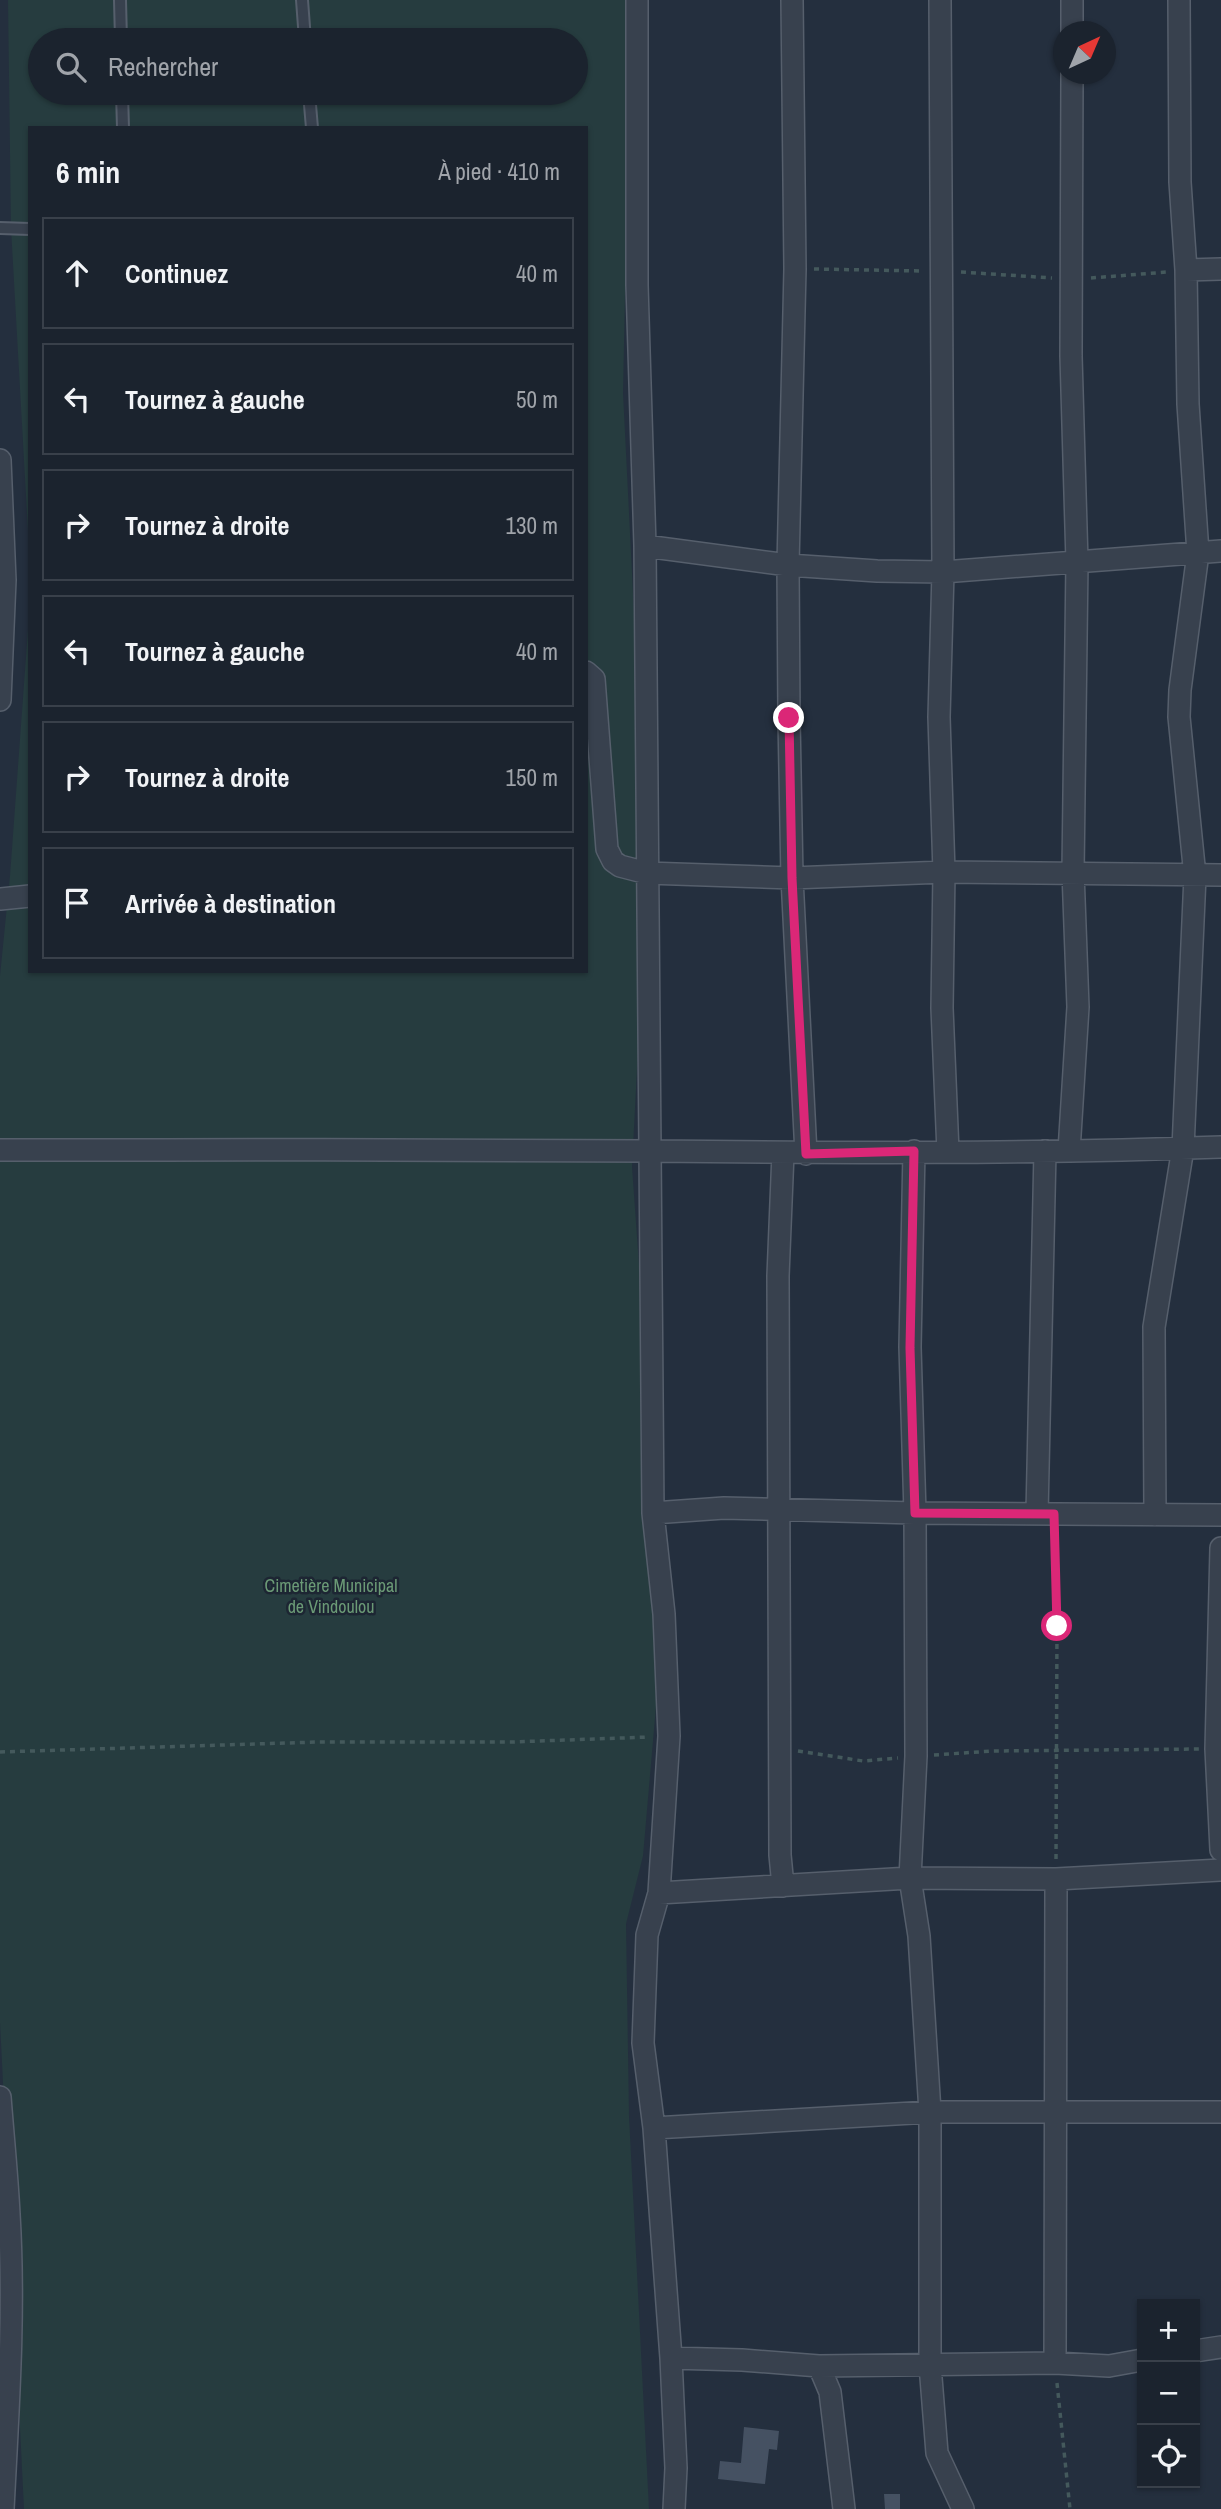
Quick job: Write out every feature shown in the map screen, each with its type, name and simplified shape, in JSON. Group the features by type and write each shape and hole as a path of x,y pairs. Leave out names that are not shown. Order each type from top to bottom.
{"street":[{"path":"637,0 637,285 645,546 653,1513 664,1614 669,1737 659,1893 647,1935 642,2043 654,2128 671,2358 676,2468 674,2509"},
{"path":"792,0 795,268 788,565 792,878 806,1154"},
{"path":"940,0 943,572 939,717 944,872 942,1008 948,1152"},
{"path":"1072,21 1073,0"},
{"path":"1155,1515 1154,1327 1183,1149 1195,876 1180,716 1180,690 1198,553 1188,404 1186,270 1180,182 1179,0"},
{"path":"1069,1151 1078,1007 1073,872 1077,562 1070,279 1072,84"},
{"path":"1186,270 1221,269"},
{"path":"0,460 3,580 0,700"},
{"path":"645,546 788,565 943,572 1221,551"},
{"path":"588,674 593,679 607,849 613,861 620,866 647,873 792,878 944,872 1195,876 1221,874"},
{"path":"0,899 28,896"},
{"path":"0,1150 651,1151 806,1154 1221,1147"},
{"path":"914,1151 910,1348 915,1513 916,1756 910,1878 919,1936 930,2112 930,2365 937,2453 963,2509"},
{"path":"1045,1151 1045,1514"},
{"path":"783,1153 778,1276 779,1748 780,1855 783,1886"},
{"path":"653,1513 724,1508 915,1513 1221,1515"},
{"path":"1221,1548 1216,1749 1221,1850"},
{"path":"659,1893 910,1878 1056,1879 1221,1870"},
{"path":"1055,2363 1056,1879"},
{"path":"0,2097 9,2216 5,2272 3,2509"},
{"path":"654,2128 930,2112 1221,2112"},
{"path":"1200,2350 1221,2347"},
{"path":"671,2358 819,2366 1055,2363 1109,2366 1137,2361"},
{"path":"819,2366 831,2392 844,2509"}],"lane":[{"path":"120,0 121,28"},
{"path":"302,0 304,28"},
{"path":"122,105 123,126"},
{"path":"310,105 312,126"},
{"path":"0,228 28,229"}],"path":[{"path":"795,268 943,271 1070,279 1186,270"},
{"path":"1045,1514 1057,1626 1056,1879"},
{"path":"0,1752 318,1742 512,1742 669,1737"},
{"path":"779,1748 863,1761 992,1751 1216,1749"},
{"path":"1055,2363 1070,2509"}],"green space":[{"name":"Cimetière Municipal de Vindoulou","path":"8,0 631,0 623,393 647,873 632,1167 664,1614 643,1856 626,1924 629,2116 649,2509 24,2509 0,2022 0,976 28,629 28,973 588,973 588,126 28,126 28,531 11,228"}],"building":[{"path":"744,2427 779,2431 777,2450 769,2449 765,2484 718,2479 720,2461 741,2463"},
{"path":"884,2494 900,2494 900,2509 885,2509"}],"route":[{"path":"789,718 792,878 806,1154 914,1151 910,1348 915,1513 1054,1514 1057,1626"}]}
